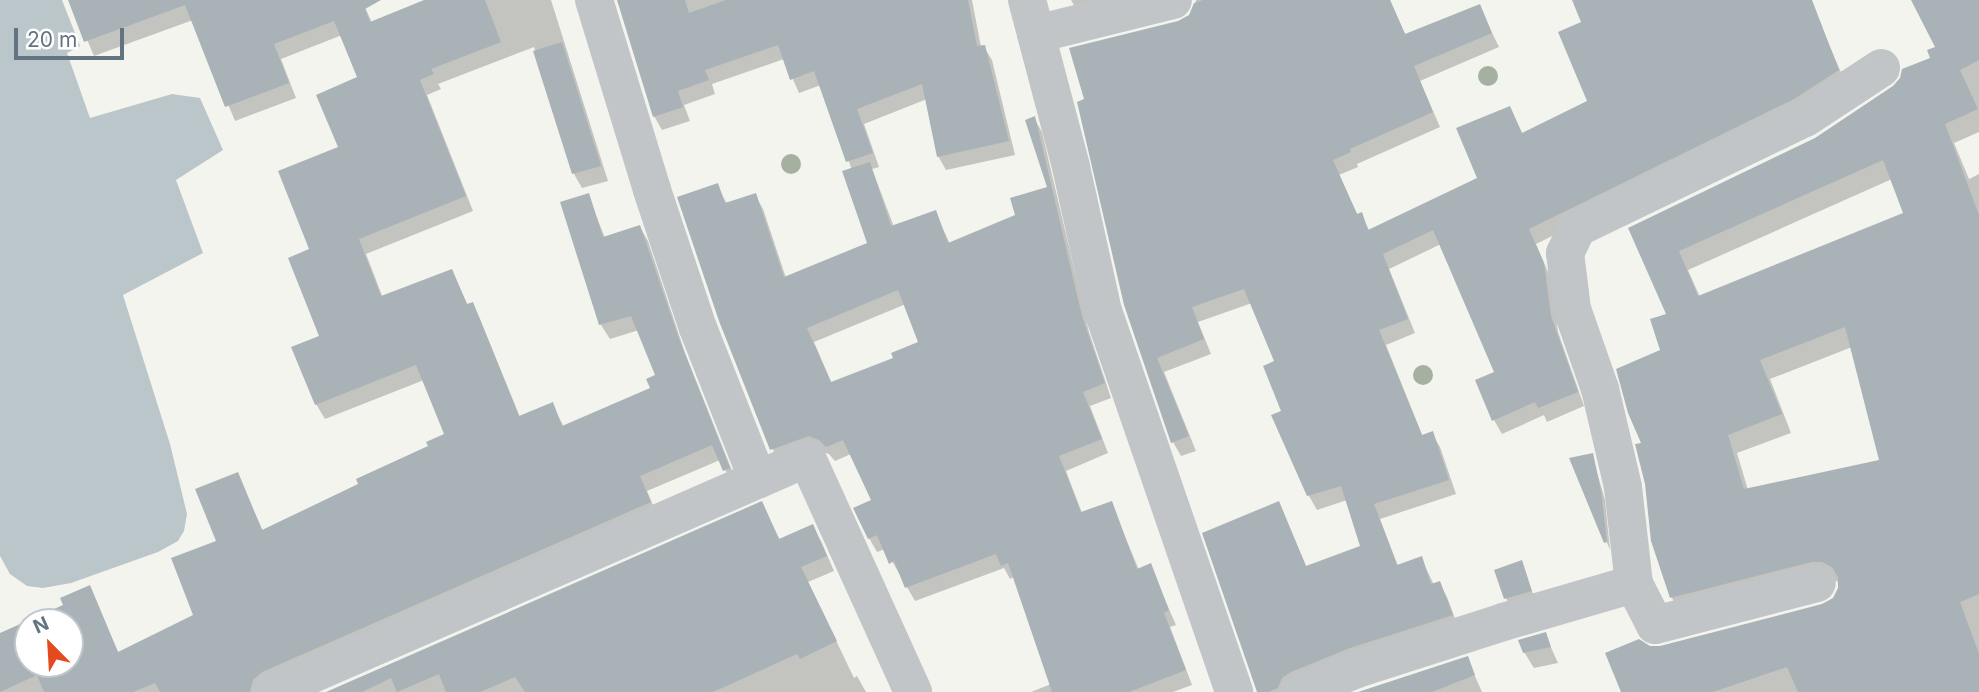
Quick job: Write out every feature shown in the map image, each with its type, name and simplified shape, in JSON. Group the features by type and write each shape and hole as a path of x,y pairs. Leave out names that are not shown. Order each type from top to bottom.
{"street":[{"path":"594,0 698,328 758,480"},
{"path":"1173,0 1031,17 1104,311 1234,692"},
{"path":"1817,583 1655,625 1634,584 1623,487 1600,390 1572,309 1565,253 1577,228 1805,118 1881,68"},
{"path":"271,692 807,458 913,692"},
{"path":"1299,692 1357,669 1503,622 1634,584"}],"shaded area":[{"path":"0,0 62,0 80,46 67,53 90,118 172,94 200,98 223,150 176,180 203,253 123,295 170,444 187,514 184,531 178,541 158,552 71,583 43,588 27,586 10,574 0,556"}],"building":[{"path":"68,0 381,0 365,9 370,22 424,0 485,0 501,42 431,69 434,74 420,80 466,196 359,239 381,296 452,269 467,304 473,302 519,416 553,402 562,426 650,388 646,379 655,375 631,316 599,325 560,202 589,193 603,237 640,225 678,336 730,468 723,471 712,445 640,476 651,502 262,672 253,680 250,692 160,692 155,683 133,692 44,692 38,678 84,678 84,608 56,608 63,605 60,598 90,585 118,652 193,615 171,558 216,541 195,489 238,472 262,530 358,484 356,479 428,446 426,442 444,434 416,365 315,405 291,347 319,336 288,258 309,249 278,171 338,147 316,95 357,77 334,21 274,44 289,83 225,107 185,5 84,42"},
{"path":"617,0 685,0 689,13 726,0 968,0 977,46 985,45 1009,141 937,157 922,84 857,109 873,153 846,162 814,71 790,80 778,45 705,70 709,80 678,91 683,107 653,117"},
{"path":"1203,0 1390,0 1405,34 1480,4 1492,33 1414,66 1433,112 1350,149 1351,152 1333,160 1357,214 1362,212 1368,230 1477,178 1456,128 1510,106 1522,133 1587,101 1558,32 1581,22 1572,0 1812,0 1839,70 1794,99 1529,229 1544,263 1551,316 1578,392 1538,408 1535,402 1492,421 1475,380 1494,372 1433,230 1383,254 1408,319 1379,330 1422,435 1433,431 1449,480 1374,504 1397,565 1422,556 1431,584 1440,581 1453,615 1350,648 1291,672 1282,678 1278,688 1268,692 1257,692 1202,533 1279,501 1306,566 1360,546 1341,486 1307,496 1271,415 1281,411 1263,366 1274,361 1244,289 1192,307 1204,339 1157,358 1189,436 1171,443 1124,305 1077,102 1084,99 1069,48 1178,21 1189,15 1194,3"},
{"path":"1911,0 1979,0 1979,60 1960,70 1978,109 1945,124 1979,215 1979,594 1960,602 1979,654 1979,692 1798,692 1787,667 1713,692 1621,692 1605,653 1639,639 1650,646 1660,646 1822,604 1833,598 1838,588 1838,577 1832,567 1822,562 1812,562 1670,598 1651,541 1645,484 1635,444 1641,443 1628,413 1616,369 1660,350 1650,319 1666,314 1628,228 1815,138 1893,86 1900,78 1902,69 1930,58 1927,50 1935,47","holes":["1883,160 1903,213 1698,296 1679,251","1845,327 1879,460 1744,489 1728,435 1782,414 1760,360"]},
{"path":"562,42 601,166 572,174 533,51"},
{"path":"1035,116 1082,316 1105,383 1083,392 1102,439 1059,456 1081,512 1112,501 1137,569 1151,563 1169,610 1164,613 1186,670 1129,692 1052,692 1008,563 1001,566 996,554 905,588 894,561 889,564 877,535 868,539 853,508 871,500 843,440 826,447 809,436 770,450 719,321 677,197 718,183 725,203 756,193 784,277 867,243 842,171 870,162 891,226 936,210 948,243 1015,215 1010,198 1047,187 1025,120","holes":["898,290 918,342 891,353 893,358 831,382 807,328"]},
{"path":"1593,453 1601,491 1607,542 1604,543 1569,458"},
{"path":"762,501 779,539 813,524 827,556 801,567 837,641 800,659 797,654 713,692 525,692 515,677 480,692 446,692 439,674 397,692 391,678 362,692 326,692"},
{"path":"1522,560 1532,591 1504,599 1494,570"},
{"path":"14,627 14,678 30,678 0,692 0,633"},
{"path":"1546,632 1551,647 1523,653 1518,640"},
{"path":"1468,656 1475,675 1432,692 1358,692"}]}
